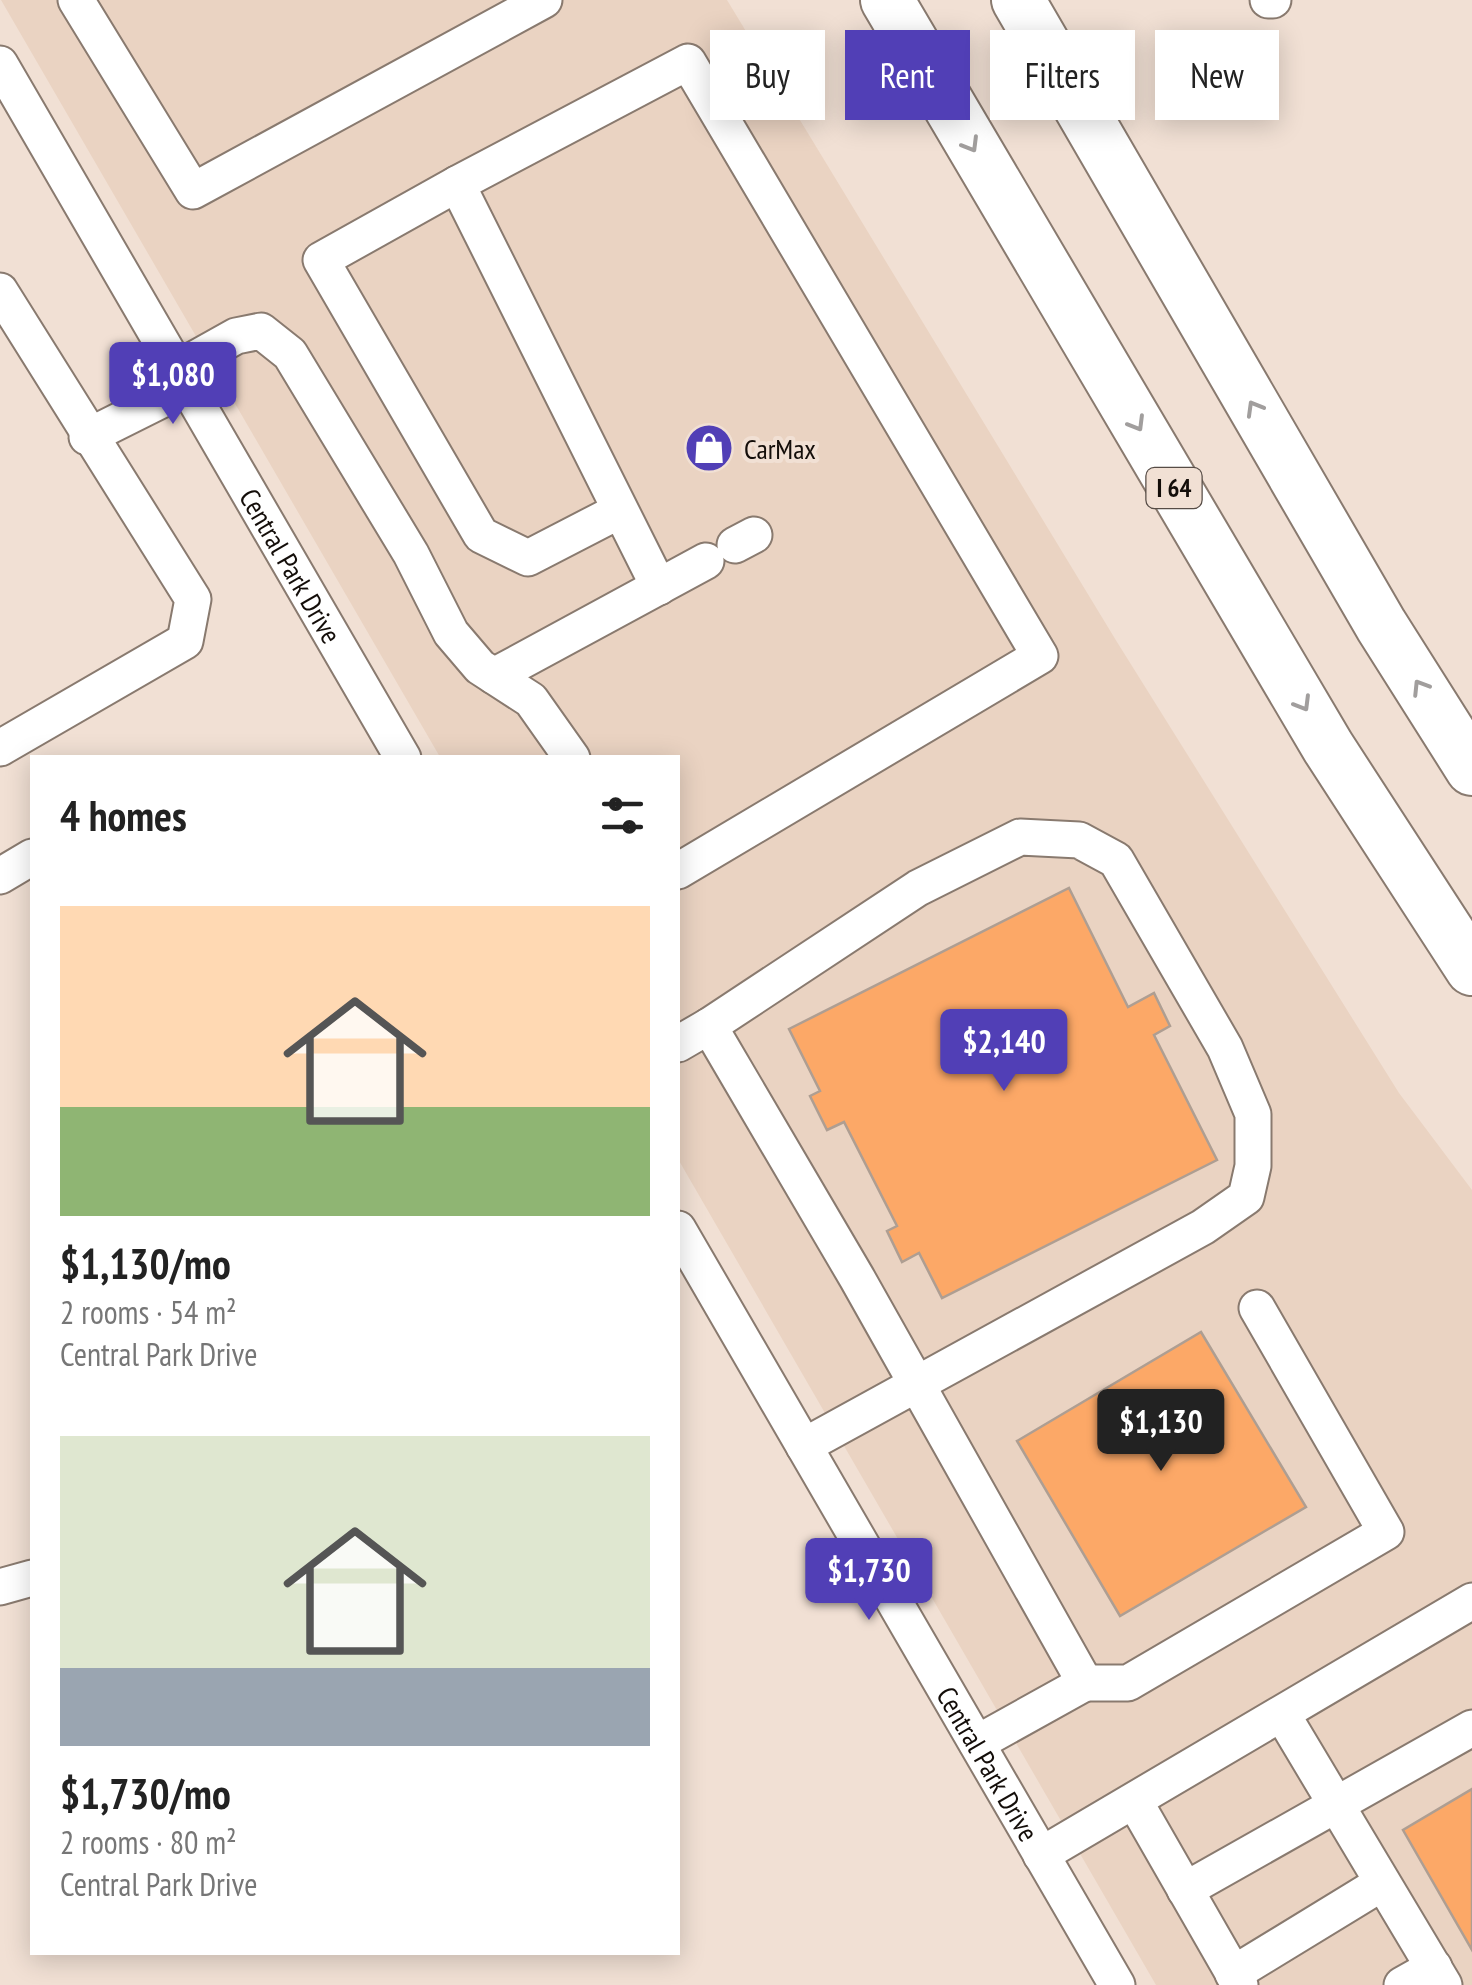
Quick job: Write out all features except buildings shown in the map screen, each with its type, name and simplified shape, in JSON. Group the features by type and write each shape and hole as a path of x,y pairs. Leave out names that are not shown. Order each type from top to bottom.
{"highway":[{"name":"I 64","path":"887,0 1328,747 1472,969"},
{"path":"1018,0 1361,591 1472,769"}],"street":[{"path":"84,3 193,192 544,0"},
{"path":"618,510 528,558 482,535 322,260 688,62 1040,656 680,869"},
{"name":"Central Park Drive","path":"0,64 401,755"},
{"path":"457,184 659,587"},
{"path":"0,291 87,437 193,599 185,641 0,748"},
{"path":"87,437 182,378 236,336 261,331 290,354 411,554 451,633 494,676 532,700 570,755"},
{"path":"494,676 731,547"},
{"path":"680,1043 918,888 1020,837 1078,840 1116,860 1224,1048 1253,1114 1253,1166 1246,1197 1204,1226 804,1446"},
{"path":"0,876 30,857"},
{"path":"709,1026 1085,1684"},
{"name":"Central Park Drive","path":"680,1238 687,1268 804,1446 1117,1985"},
{"path":"977,1743 1085,1684 1128,1684 1386,1532 1258,1308"},
{"path":"0,1587 30,1579"},
{"path":"1041,1855 1472,1601"},
{"path":"1282,1714 1439,1976 1402,1985"},
{"path":"1186,1890 1472,1728"},
{"path":"1135,1802 1236,1980 1382,1883"}],"shaded area":[{"path":"1,0 727,0 745,30 710,30 710,120 800,120 1117,642 1399,1093 1472,1190 1472,1985 1156,1985 680,1162 680,755 439,755"}],"place":[{"name":"CarMax","path":"709,448"}]}
